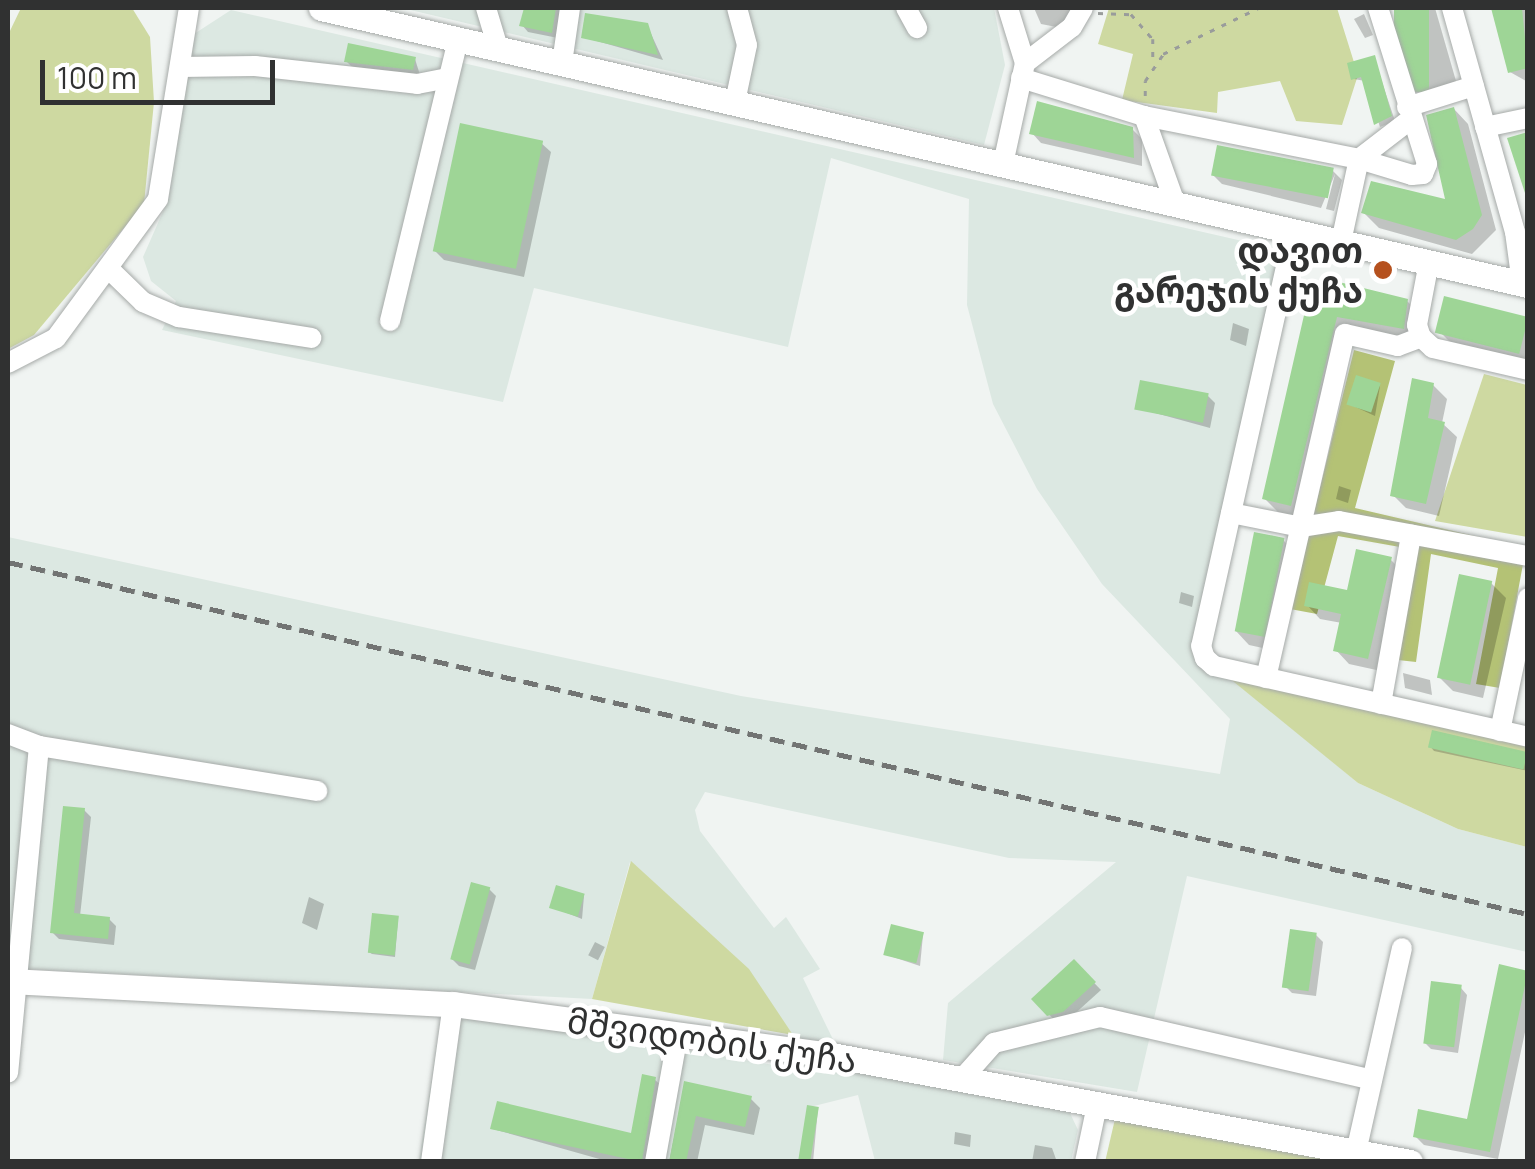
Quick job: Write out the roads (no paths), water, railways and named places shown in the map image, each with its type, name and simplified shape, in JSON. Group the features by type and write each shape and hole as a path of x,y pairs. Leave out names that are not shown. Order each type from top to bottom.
{"main road":[{"path":"321,8 1525,284"},
{"name":"მშვიდობის ქუჩა","path":"14,981 453,1004 678,1034 960,1080 1410,1162"}],"street":[{"path":"8,363 56,338 158,198 190,8"},
{"path":"486,8 498,48"},
{"path":"562,63 570,8"},
{"path":"735,102 746,44 736,8"},
{"path":"906,8 917,28"},
{"path":"1003,164 1023,71 1008,8"},
{"path":"1023,71 1144,116 1423,174 1427,164 1378,8"},
{"path":"1452,8 1525,284"},
{"path":"1023,71 1082,10"},
{"path":"390,322 458,39"},
{"path":"180,67 254,66 417,84 446,78"},
{"path":"1342,242 1359,159 1409,112 1474,86"},
{"path":"1144,116 1174,204"},
{"path":"1486,127 1528,118"},
{"path":"1294,231 1201,646 1214,666 1528,737"},
{"path":"1429,262 1417,324 1421,337 1433,348 1528,370"},
{"path":"108,268 143,302 179,317 311,338"},
{"path":"1266,678 1345,334 1398,346 1421,337"},
{"path":"1231,513 1300,527 1339,520 1528,556"},
{"path":"1381,704 1411,535"},
{"path":"1500,731 1528,598"},
{"path":"8,734 39,746 317,791"},
{"path":"8,1073 39,746"},
{"path":"1356,1152 1402,948"},
{"path":"431,1162 453,1004"},
{"path":"960,1080 994,1042 1100,1017 1372,1080"},
{"path":"656,1162 678,1034"},
{"path":"1085,1162 1097,1105"}],"railway":[{"path":"8,562 1528,914"}],"place":[{"name":"დავით გარეჯის ქუჩა","path":"1383,270"}]}
